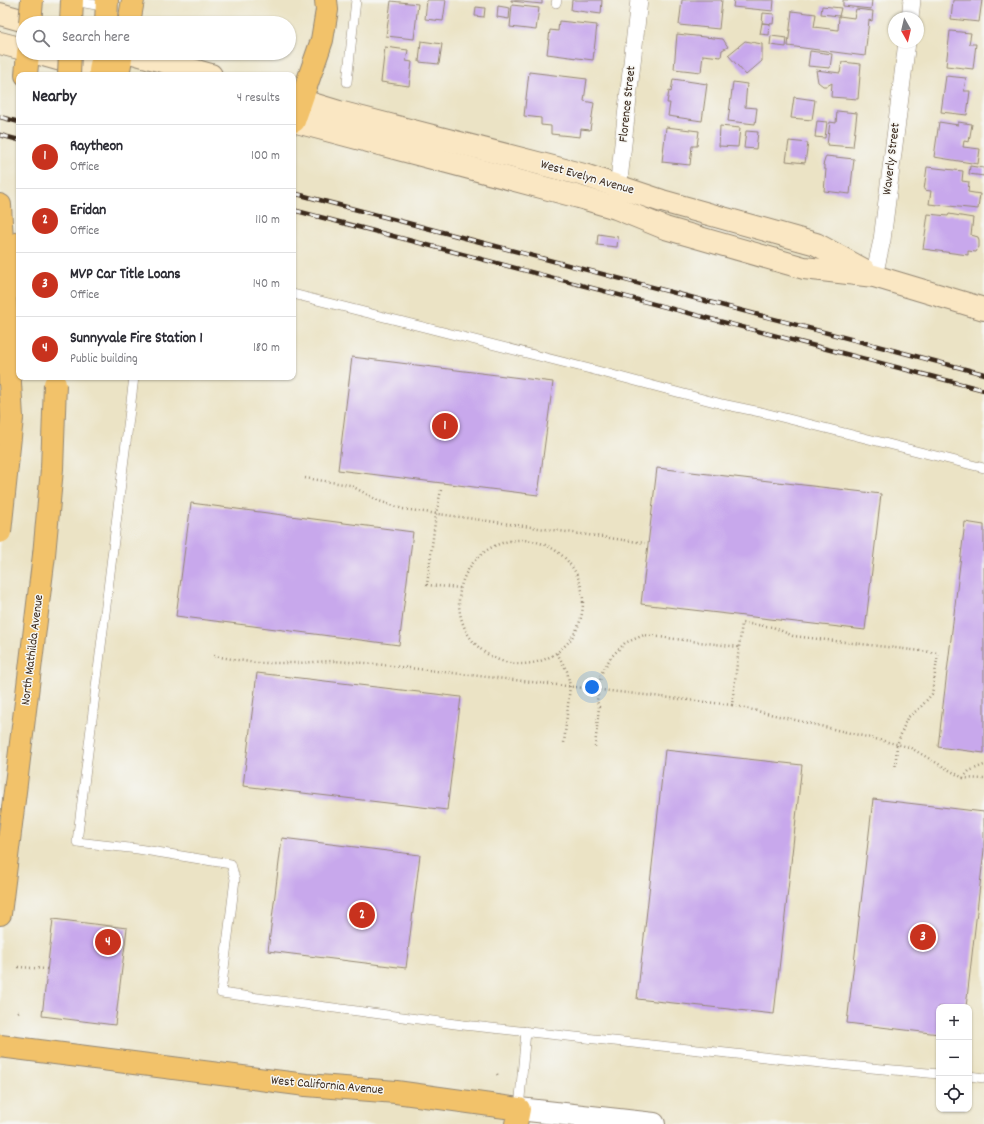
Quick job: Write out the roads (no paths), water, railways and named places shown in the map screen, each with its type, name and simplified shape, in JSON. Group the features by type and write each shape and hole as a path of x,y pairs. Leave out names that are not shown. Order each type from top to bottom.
{"main road":[{"path":"31,16 32,0"},
{"path":"72,16 73,0"},
{"path":"130,16 133,0"},
{"path":"297,99 322,40 327,10 326,0"},
{"path":"0,14 16,19"},
{"path":"0,43 16,47"},
{"path":"26,72 27,60"},
{"path":"70,60 109,68 116,60"},
{"path":"69,72 70,60"},
{"path":"158,60 200,72"},
{"name":"West Evelyn Avenue","path":"297,99 339,112 584,175 662,201 816,244 874,276"},
{"name":"West Evelyn Avenue","path":"296,122 579,197 616,208 665,228 804,268 874,276 984,309"},
{"path":"0,205 12,418"},
{"path":"0,532 12,418 16,318"},
{"name":"North Mathilda Avenue","path":"0,914 44,555 52,469 56,380"},
{"name":"West California Avenue","path":"0,1046 306,1085 396,1092 517,1117"}],"street":[{"name":"Florence Street","path":"616,208 639,0"},
{"path":"911,12 912,0"},
{"name":"Waverly Street","path":"874,276 882,240 906,48"},
{"name":"West California Avenue","path":"517,1117 654,1124"}],"lane":[{"path":"73,0 107,10"},
{"path":"347,82 356,0"},
{"path":"296,295 722,404 765,413 984,468"},
{"path":"134,380 77,842 138,849 230,864 235,879 221,993 463,1025 849,1066 936,1074"},
{"path":"517,1117 526,1031"},
{"path":"972,1076 984,1078"}],"railway":[{"path":"0,117 16,121"},
{"path":"0,135 16,139"},
{"path":"296,194 984,374"},
{"path":"296,211 984,390"}],"place":[{"name":"Raytheon","path":"445,426"},
{"name":"Eridan","path":"362,915"},
{"name":"MVP Car Title Loans","path":"923,937"},
{"name":"Sunnyvale Fire Station 1","path":"108,942"}]}
